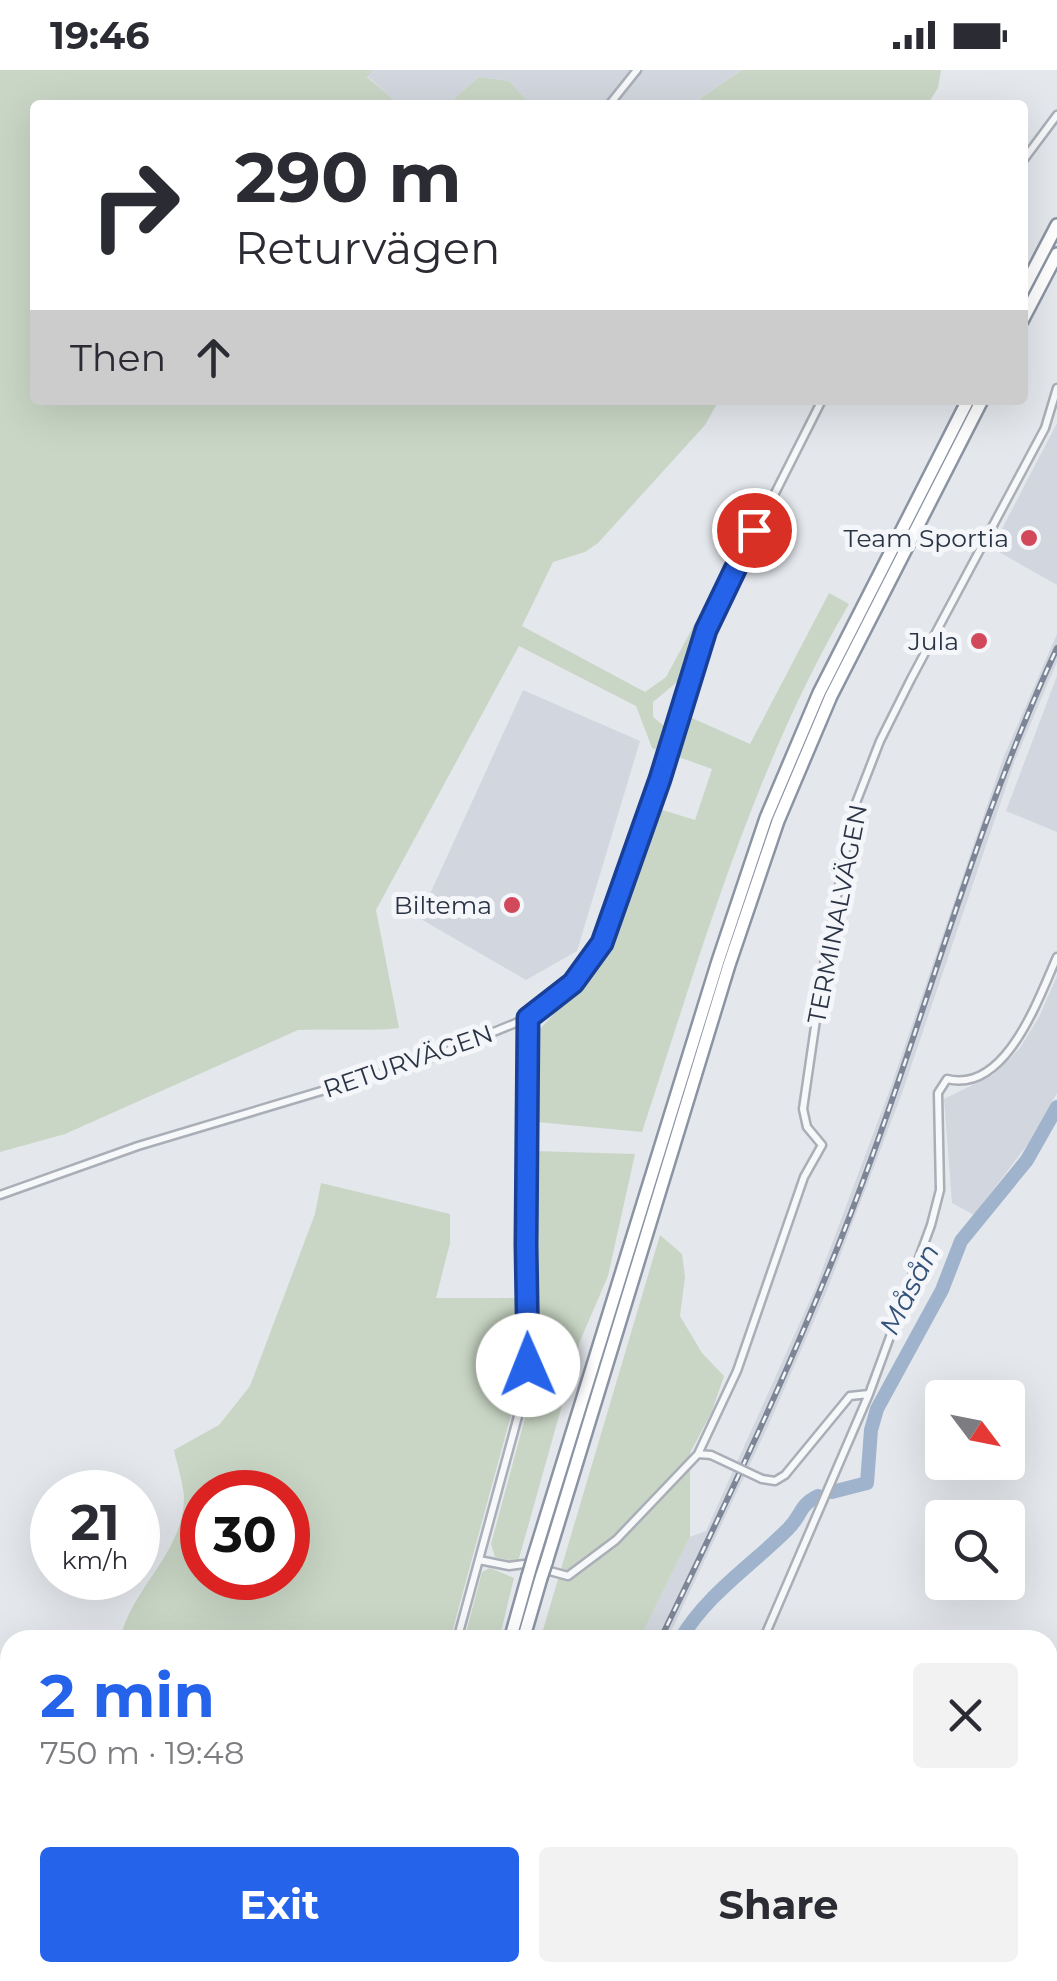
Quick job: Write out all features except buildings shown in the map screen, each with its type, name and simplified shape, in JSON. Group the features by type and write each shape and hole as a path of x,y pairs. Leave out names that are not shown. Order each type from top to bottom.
{"highway":[{"path":"1028,280 1057,224"},
{"path":"1028,310 1057,254"},
{"path":"525,1630 539,1561 718,961 766,818 819,693 965,405"},
{"path":"539,1561 744,917 778,822 831,696 979,405"},
{"path":"514,1630 535,1577"}],"street":[{"path":"614,100 638,70"},
{"path":"1028,154 1057,115"},
{"name":"TERMINALVÄGEN","path":"478,1560 508,1566 524,1564 568,1576 616,1540 698,1454 737,1371 804,1177 822,1145 806,1127 803,1109 836,892 854,808 880,741 911,679 1045,428 1057,388"},
{"name":"RETURVÄGEN","path":"0,1195 138,1146 425,1060 528,1018 573,983 602,943 716,604 819,405"},
{"path":"767,1630 868,1394 936,1208 940,1190 938,1093 947,1079 966,1080 1008,1053 1032,1014 1057,957"},
{"path":"460,1630 523,1398 528,1365 528,1018"},
{"path":"698,1454 711,1455 762,1479 775,1481 785,1475 850,1396 868,1394"}],"shaded area":[{"path":"373,70 742,70 697,100 526,100 509,81 479,77 453,100 394,100 367,76"},
{"path":"1057,423 1057,585 992,548"},
{"path":"1057,634 1057,662 1015,760 902,1093 826,1293 672,1630 644,1630 690,1537 706,1531 815,1289 890,1089 1004,756"},
{"path":"1057,676 1057,832 1006,811"},
{"path":"523,690 640,741 577,951 526,980 419,918"},
{"path":"1057,976 1057,1093 1027,1145 974,1215 952,1203 944,1099 993,1075 1020,1048"}],"green space":[{"path":"0,70 373,70 367,77 394,100 30,100 30,405 716,405 705,425 598,543 585,552 553,562 522,626 645,692 666,677 726,566 677,682 653,702 653,717 664,726 656,750 636,706 519,646 376,910 399,1028 298,1030 65,1134 0,1152"},
{"path":"742,70 941,70 938,88 930,100 697,100"},
{"path":"479,77 509,81 526,100 453,100"},
{"path":"829,593 849,604 815,666 757,796 642,1132 537,1122 535,1045 540,1029 600,963 614,937 656,808 695,820 712,769 673,755 683,725 692,718 750,744"},
{"path":"533,1151 635,1154 608,1276 580,1341 518,1562 495,1557 491,1544 536,1365"},
{"path":"321,1183 450,1214 450,1243 436,1298 520,1298 518,1389 453,1630 123,1630 138,1600 160,1600 160,1564 180,1523 180,1600 310,1600 310,1470 180,1470 180,1477 174,1450 219,1425 250,1386 315,1214"},
{"path":"660,1235 682,1254 685,1277 680,1316 702,1353 724,1376 712,1411 690,1453 690,1537 644,1630 543,1630"},
{"path":"490,1568 514,1578 501,1630 467,1630 482,1572"}],"waterway":[{"name":"Måsån","path":"832,1492 867,1483 871,1430 877,1409 942,1290 961,1241 1027,1160 1057,1107"},
{"name":"Måsån","path":"687,1630 716,1594 788,1529 818,1496"}],"railway":[{"path":"665,1630 825,1278 873,1154 981,835 1057,648"}],"place":[{"name":"Team Sportia","path":"1029,538"},
{"name":"Jula","path":"979,641"},
{"name":"Biltema","path":"512,905"}],"route":[{"path":"528,1365 528,1018 573,983 602,943 660,779 706,630 754,530"}]}
